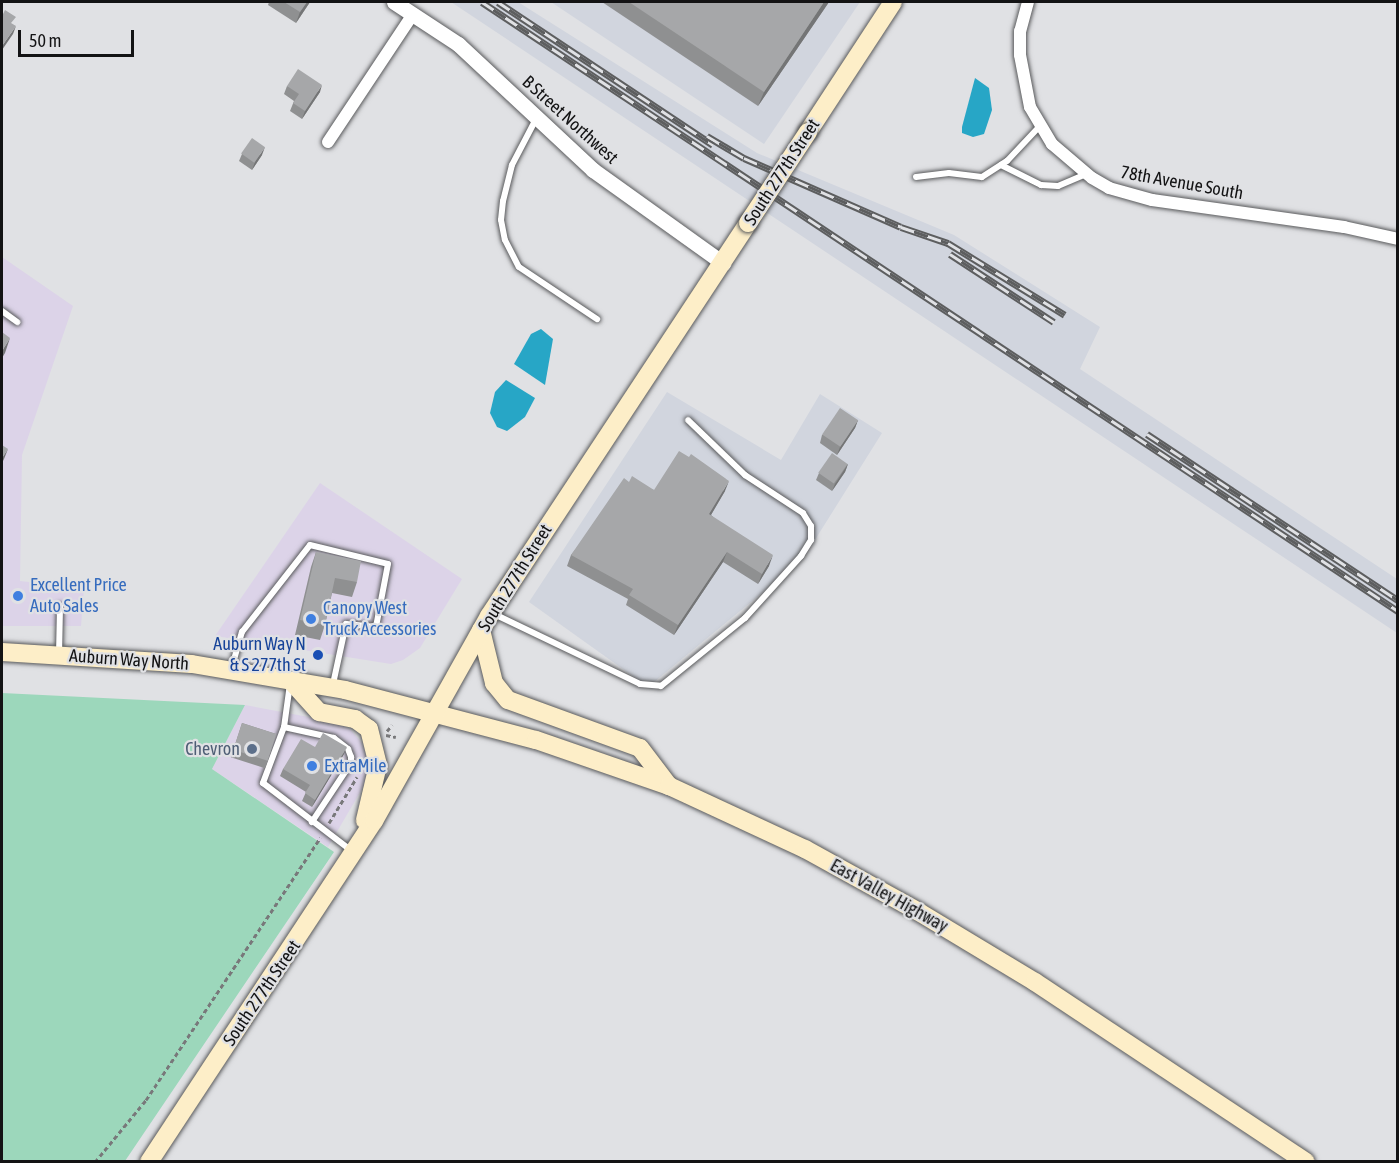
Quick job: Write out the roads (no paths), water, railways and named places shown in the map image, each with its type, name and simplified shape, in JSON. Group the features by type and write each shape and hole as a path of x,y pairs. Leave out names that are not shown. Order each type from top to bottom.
{"main road":[{"name":"South 277th Street","path":"149,1161 356,849 481,630 893,2"},
{"path":"481,630 494,683 507,700 640,748 669,786"},
{"name":"Auburn Way North","path":"2,652 231,670 333,688 432,714"},
{"path":"291,681 319,712 355,719 369,729 375,740 375,790 356,849"},
{"name":"East Valley Highway","path":"432,714 536,740 669,786 805,849 919,912 1035,982 1306,1161"}],"street":[{"name":"B Street Northwest","path":"394,2 471,56 593,170 723,263"},
{"name":"78th Avenue South","path":"1028,2 1020,31 1020,55 1028,98 1040,126 1064,156 1086,174 1131,195 1344,227 1398,239"},
{"path":"328,142 413,14"}],"lane":[{"path":"536,119 512,165 505,192 501,220 505,240 519,267 597,319"},
{"path":"916,177 949,173 982,177 1001,165 1040,126"},
{"path":"1001,165 1041,185 1058,186 1086,174"},
{"path":"2,311 16,322"},
{"path":"492,613 640,684 661,686 746,618 801,556 811,540 811,526 803,513 745,475 688,420"},
{"path":"231,670 242,632 310,544 388,564 376,627 346,624 333,688"},
{"path":"59,656 60,606"},
{"path":"291,681 284,727 263,783 324,831 356,849"},
{"path":"284,727 334,738 348,749 351,757 351,763 312,822"}],"water":[{"path":"975,78 989,88 992,110 984,134 973,137 962,133 962,127"},
{"path":"541,329 553,339 545,385 514,364 531,334"},
{"path":"506,380 535,398 525,417 507,431 497,427 490,413 495,392"}],"railway":[{"path":"482,2 1398,611"},
{"path":"498,2 713,145"},
{"path":"707,136 744,158 901,227 948,243 1065,315"},
{"path":"950,254 1054,322"},
{"path":"1147,434 1398,600"}],"place":[{"name":"Excellent Price Auto Sales","path":"18,596"},
{"name":"Canopy West Truck Accessories","path":"311,619"},
{"name":"Auburn Way N & S 277th St","path":"318,655"},
{"name":"Chevron","path":"252,749"},
{"name":"ExtraMile","path":"312,766"}]}
